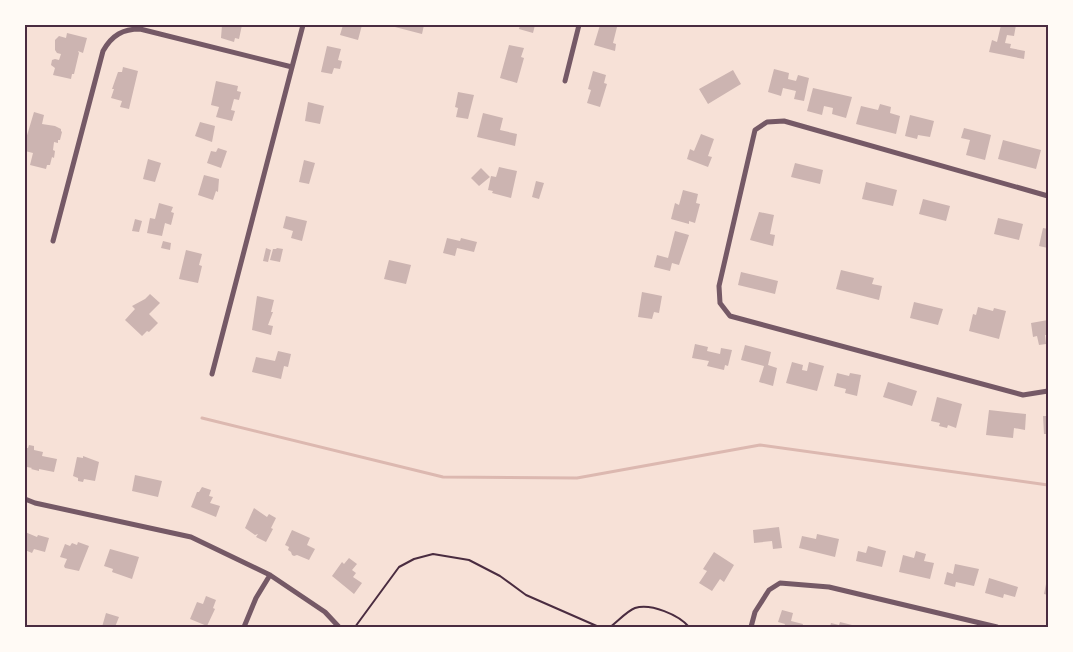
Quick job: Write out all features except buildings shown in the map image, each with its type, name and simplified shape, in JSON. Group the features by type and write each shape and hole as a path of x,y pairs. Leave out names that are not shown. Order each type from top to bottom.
{"street":[{"path":"212,374 303,25"},
{"path":"565,81 579,25"},
{"path":"53,241 102,51 114,36 122,31 140,29 292,67"},
{"path":"1048,196 784,121 766,122 755,130 719,286 720,304 730,316 1023,394 1048,391"},
{"path":"25,499 35,503 191,537 270,575 325,612 339,627"},
{"path":"244,627 256,598 270,575"},
{"path":"751,627 756,612 768,590 780,583 829,587 997,627"}],"path":[{"path":"354,627 399,567 414,559 433,554 469,560 500,576 526,595 599,627"},
{"path":"610,627 635,608 651,607 682,619 689,627"}],"waterway":[{"path":"202,418 443,477 577,478 760,445 1048,485"}]}
